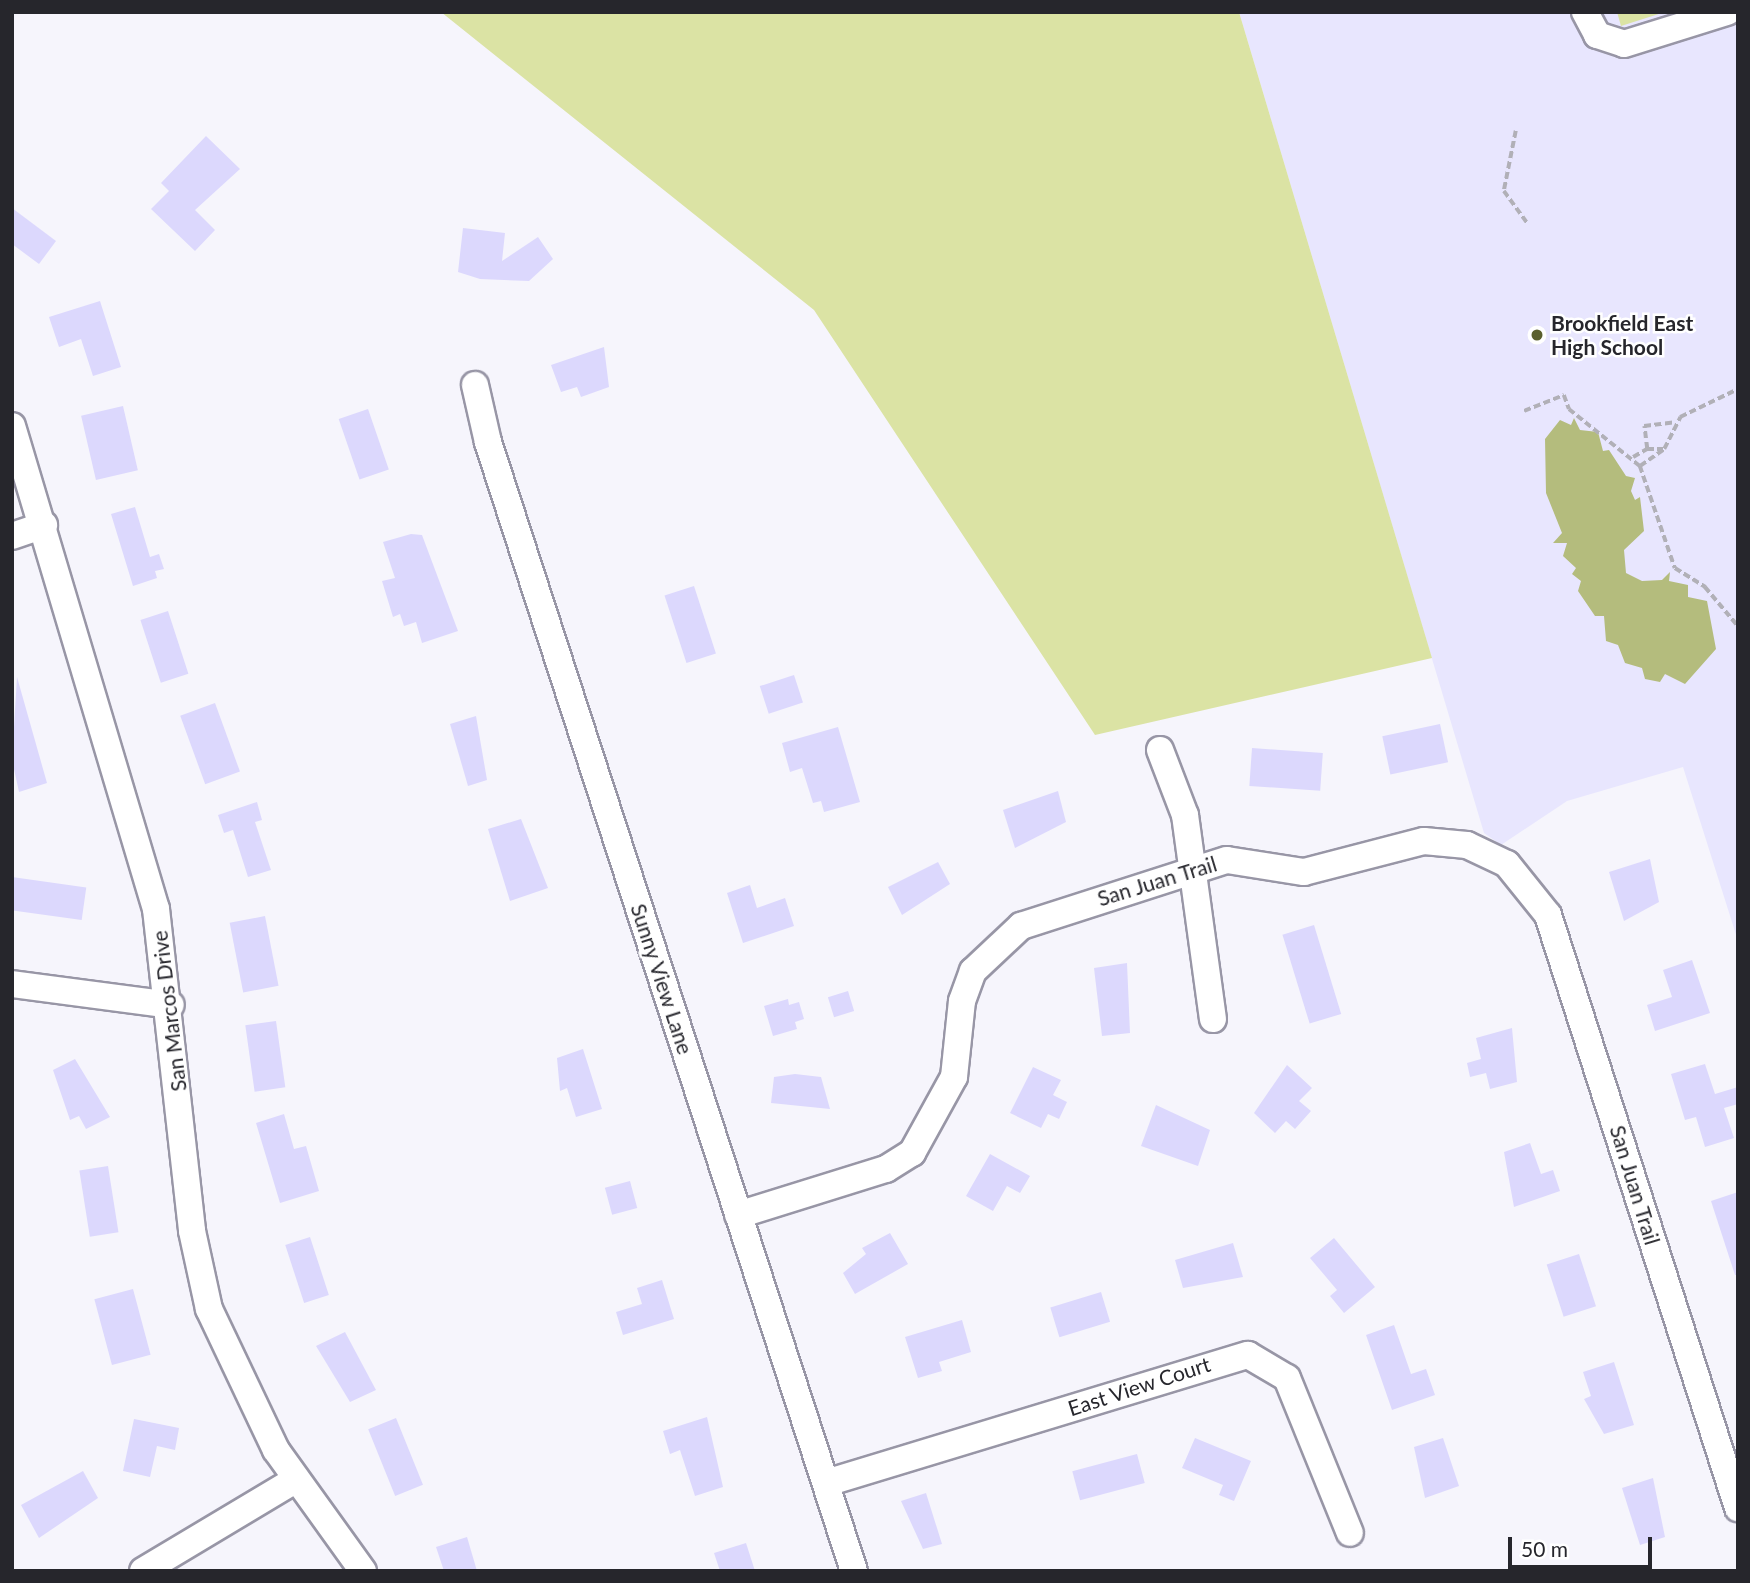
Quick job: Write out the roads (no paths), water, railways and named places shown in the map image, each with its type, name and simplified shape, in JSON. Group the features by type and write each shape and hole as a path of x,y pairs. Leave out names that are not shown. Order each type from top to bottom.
{"street":[{"path":"1585,12 1597,35 1624,44 1727,12"},
{"name":"Sunny View Lane","path":"475,385 488,442 854,1571"},
{"name":"San Marcos Drive","path":"12,426 141,846 171,1005 201,1278 235,1375 295,1480 363,1571"},
{"path":"12,536 44,525"},
{"path":"1160,750 1178,787 1194,868 1213,1020"},
{"name":"San Juan Trail","path":"738,1215 887,1169 912,1153 954,1077 967,986 982,957 1007,934 1194,868 1241,858 1318,870 1424,841 1467,845 1522,878 1548,915 1738,1508"},
{"path":"12,984 171,1005"},
{"name":"East View Court","path":"826,1483 1248,1354 1287,1378 1350,1533"},
{"path":"144,1571 295,1480"}],"place":[{"name":"Brookfield East High School","path":"1537,335"}]}
